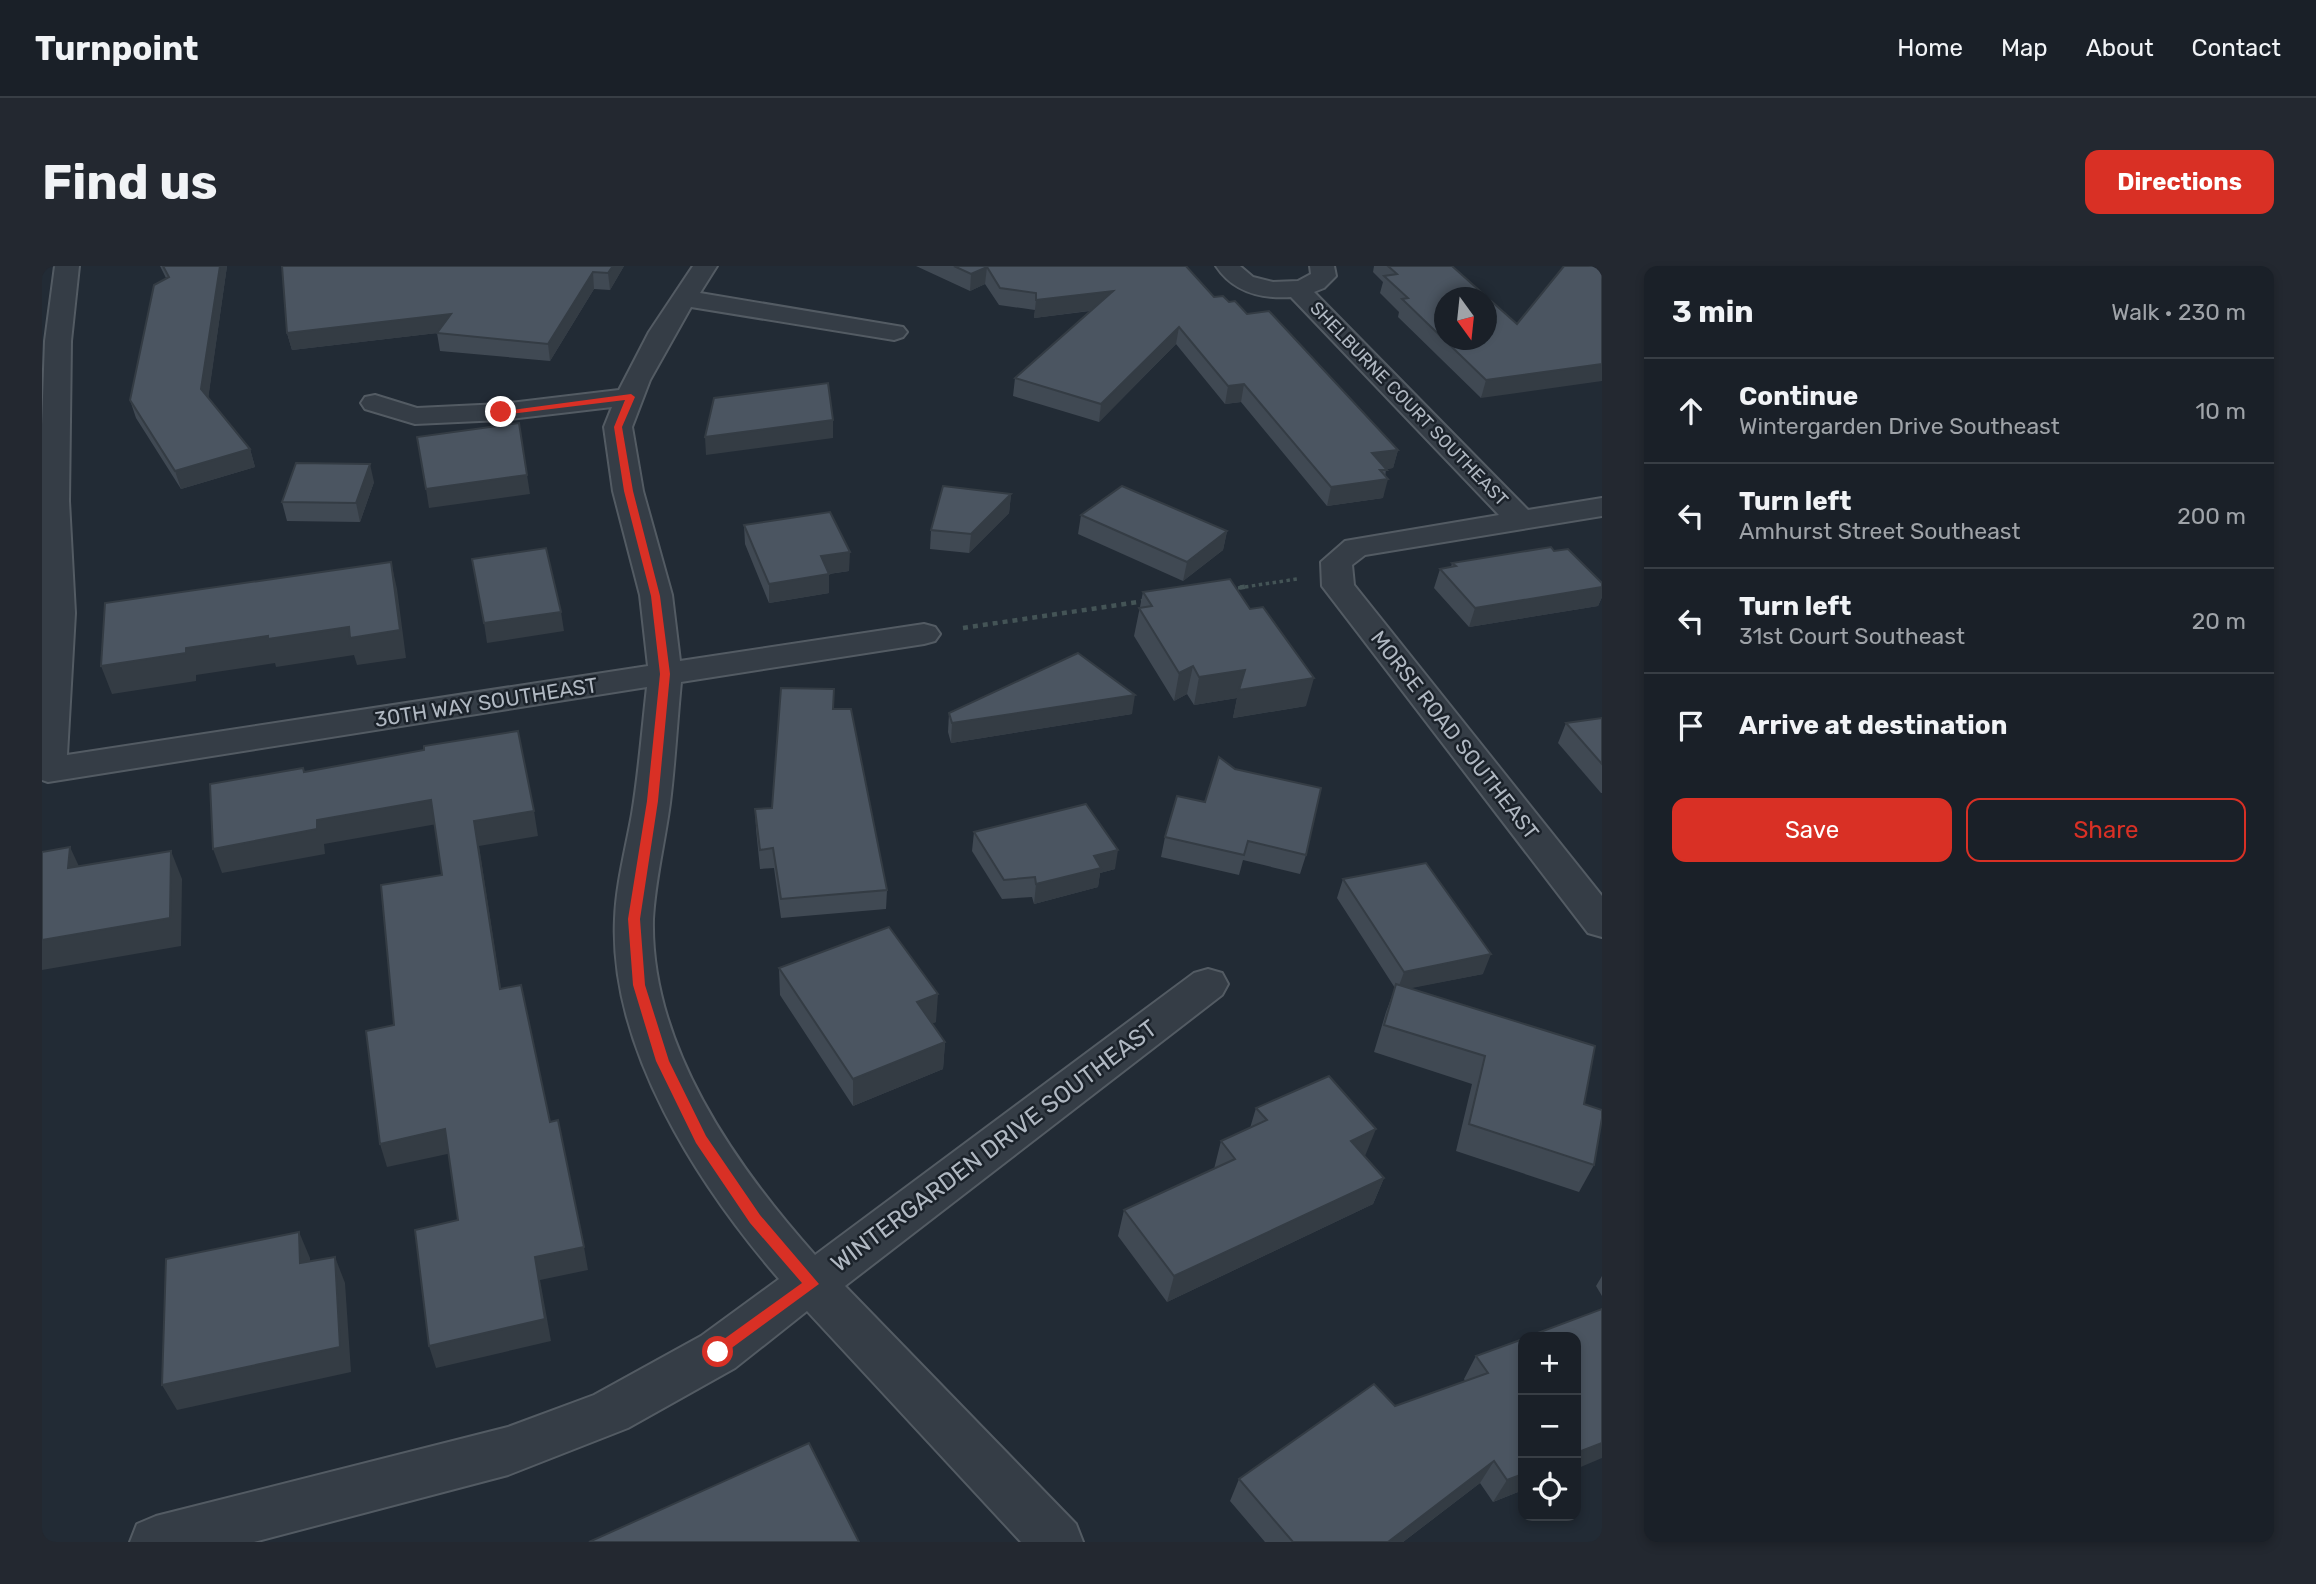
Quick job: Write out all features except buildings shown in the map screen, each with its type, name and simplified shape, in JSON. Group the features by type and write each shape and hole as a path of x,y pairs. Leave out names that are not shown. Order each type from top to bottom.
{"street":[{"name":"30TH WAY SOUTHEAST","path":"67,266 57,354 54,501 59,613 48,770 924,634"},
{"path":"705,266 683,298 643,368 618,427 628,491 656,596 665,674 652,801 634,919 639,985 663,1061 701,1139 755,1219 812,1284 1057,1542"},
{"name":"SHELBURNE COURT SOUTHEAST","path":"1228,266 1236,277 1248,284 1280,290 1297,289 1319,282 1324,276 1322,266"},
{"name":"SHELBURNE COURT SOUTHEAST","path":"1297,289 1520,519"},
{"path":"683,298 894,332"},
{"path":"375,404 415,416 501,412 631,397"},
{"path":"1338,586 1336,562 1356,547 1602,507"},
{"name":"MORSE ROAD SOUTHEAST","path":"1338,586 1602,923"},
{"name":"WINTERGARDEN DRIVE SOUTHEAST","path":"156,1542 508,1451 610,1412 718,1352 1208,984"}],"path":[{"path":"1219,590 1302,578 1338,586"},
{"path":"924,634 1150,600"}],"route":[{"path":"501,412 631,397 618,427 628,491 656,596 665,674 652,801 634,919 639,985 663,1061 701,1139 755,1219 812,1284 788,1298 718,1352"}]}
